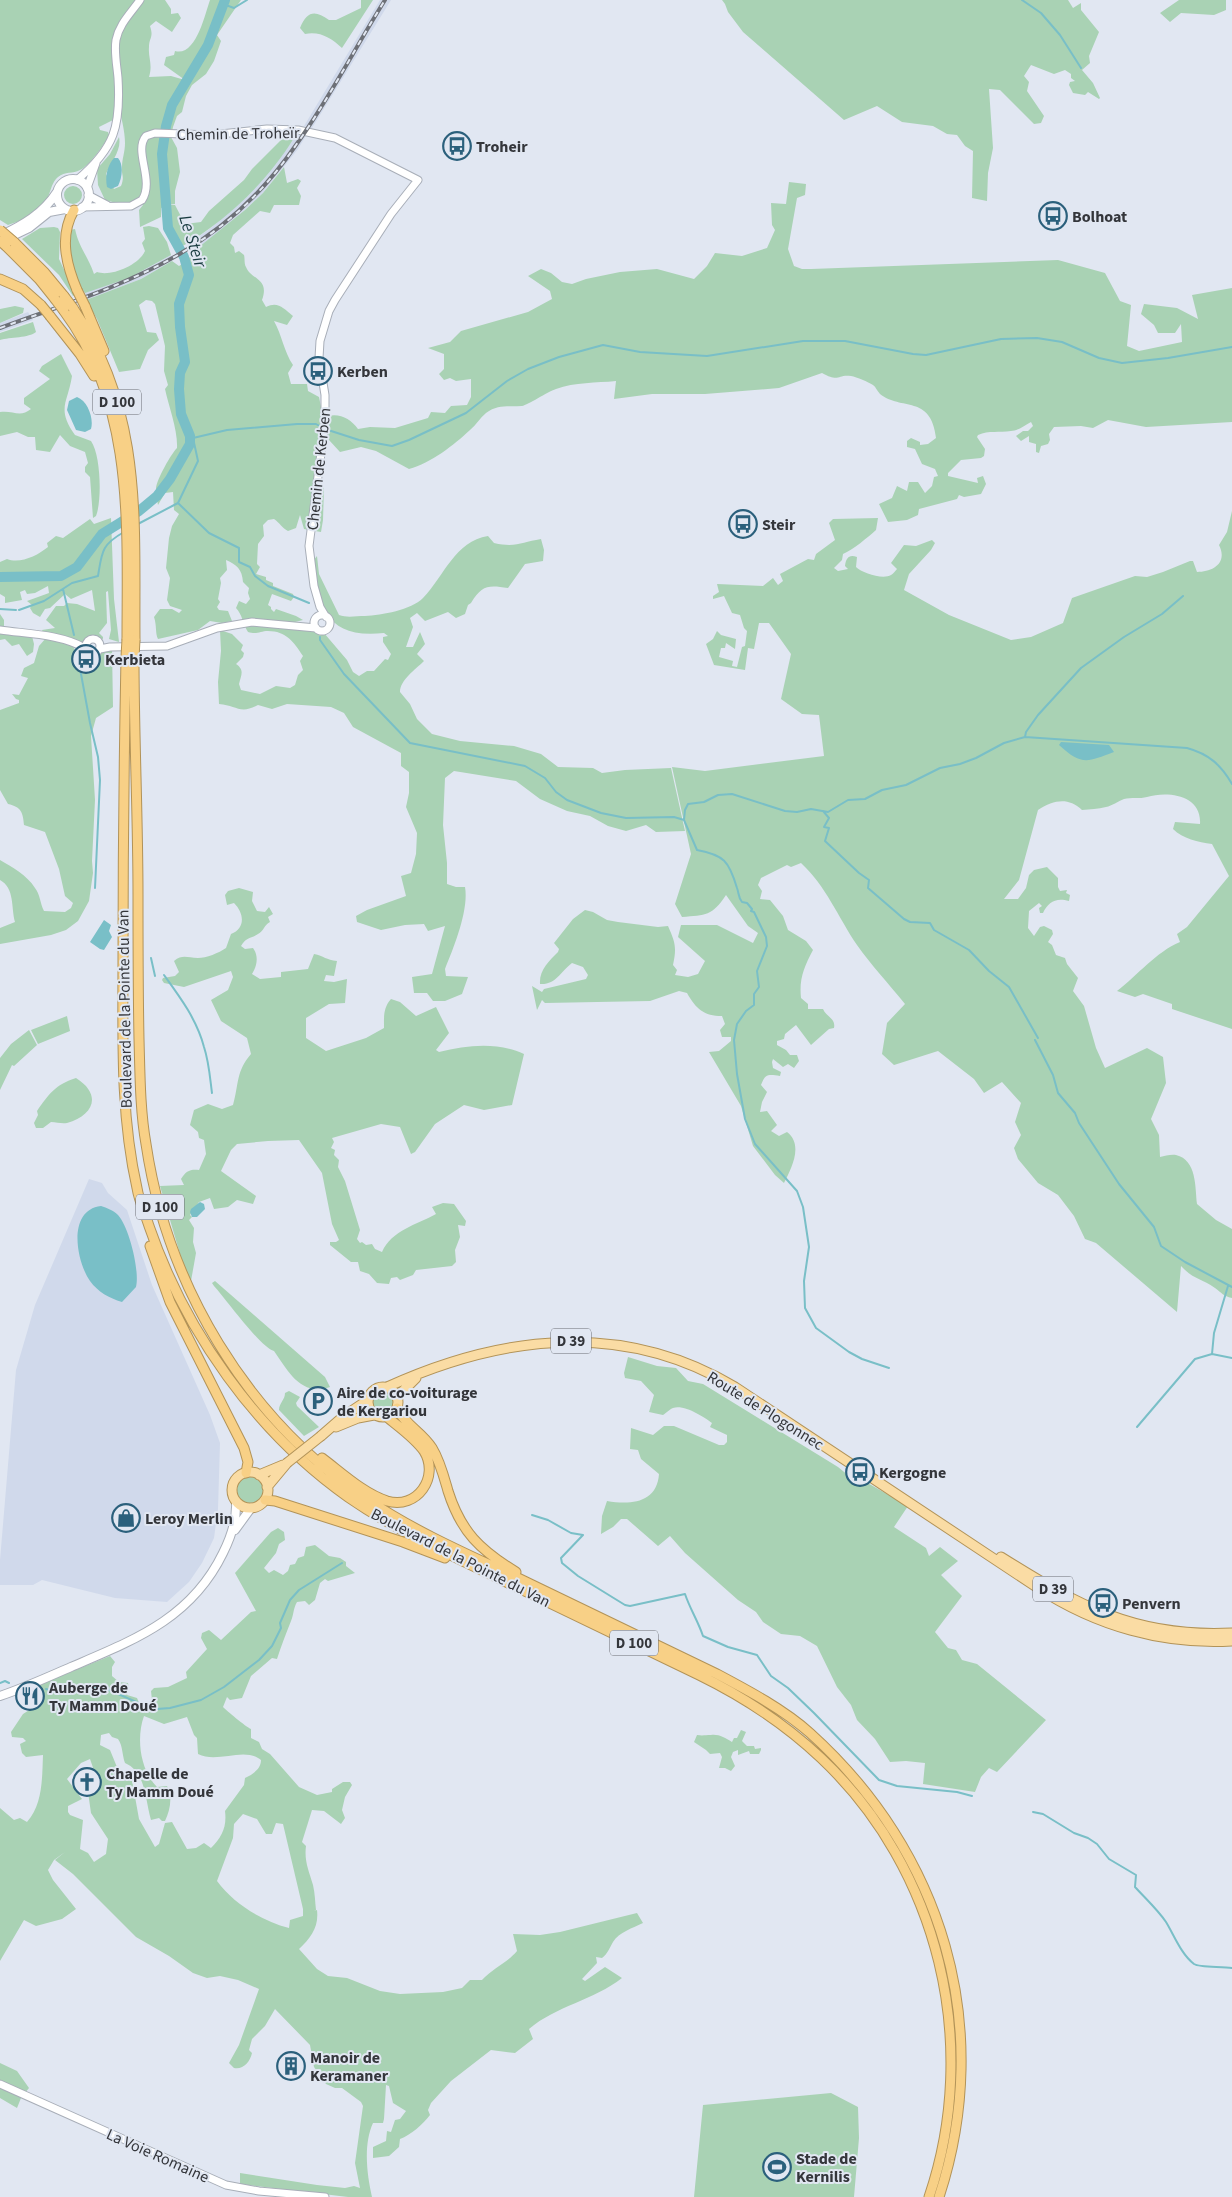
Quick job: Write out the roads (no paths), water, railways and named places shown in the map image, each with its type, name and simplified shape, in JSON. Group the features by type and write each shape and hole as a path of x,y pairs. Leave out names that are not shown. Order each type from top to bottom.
{"highway":[{"name":"D 100","path":"74,208 66,227 65,247 69,268 105,354 124,426 131,540 130,658"},
{"name":"D 100","path":"0,230 5,243 60,298 99,354 114,390 124,426"},
{"name":"D 100","path":"0,279 23,289 41,305 89,367 113,416"},
{"name":"D 100","path":"68,310 91,357 113,416 130,505"},
{"name":"D 100","path":"131,540 127,567 131,640"},
{"name":"Boulevard de la Pointe du Van","path":"130,658 122,1061 128,1137 137,1192 161,1258 179,1300 212,1354 254,1408 304,1460 346,1495 388,1523 466,1563 670,1661 753,1705 812,1749 859,1799 884,1833 902,1863 917,1894 936,1946 946,1989 951,2035 952,2080 943,2147 929,2197"},
{"name":"Boulevard de la Pointe du Van","path":"130,658 140,1066 143,1118 150,1168 168,1234 199,1308 236,1371 260,1403 285,1430 339,1479 383,1509 425,1534 717,1674 781,1712 809,1732 857,1780 885,1818 912,1863 931,1902 948,1955 956,1993 961,2035 960,2097 949,2163 939,2197"},
{"path":"137,1192 148,1238 165,1292 194,1353 244,1448 248,1462 246,1473"},
{"name":"D 100","path":"397,1408 402,1418 433,1449 456,1514 470,1536 489,1555 523,1576 531,1584"},
{"name":"D 100","path":"285,1430 358,1485 388,1501 406,1502 420,1493 425,1487 430,1468 428,1459 417,1443 387,1417"},
{"name":"D 100","path":"265,1500 275,1501 422,1549 579,1622 670,1661"}],"main road":[{"path":"0,236 33,218 47,207 63,182 77,180 87,192 74,208 49,212 5,243"},
{"path":"57,192 59,203 74,208"},
{"name":"Route de Plogonnec","path":"424,1372 494,1351 549,1342 588,1342 642,1349 680,1360 721,1378 1049,1596 1091,1617 1122,1628 1161,1637 1190,1641 1232,1641"},
{"name":"D 39","path":"387,1387 424,1372"},
{"name":"D 39","path":"397,1397 408,1384 424,1372"},
{"path":"2,1696 119,1647 164,1623 189,1602 208,1580 232,1533 251,1508 265,1500 267,1487 287,1463 359,1404 368,1400 374,1390 387,1387 397,1397 397,1408 387,1417 374,1415 358,1418 325,1433"},
{"path":"368,1400 369,1409 374,1415"},
{"path":"232,1533 236,1517 236,1502 232,1493 233,1484 238,1477 246,1473 259,1475 287,1463"},
{"path":"259,1475 267,1487"},
{"name":"Route de Plogonnec","path":"894,1492 1060,1593 1101,1614 1131,1623 1172,1631 1208,1634 1232,1633"},
{"path":"236,1502 251,1508"}],"street":[{"path":"77,180 97,161 111,140 117,123 119,97 116,47 118,33 123,22 140,0"},
{"name":"Chemin de Troheïr","path":"74,208 132,206 139,203 144,197 147,179 142,145 146,136 155,133 211,135 279,129 319,134 339,140 418,180"},
{"path":"97,161 87,192 100,203 112,207"},
{"name":"Chemin de Kerben","path":"100,646 166,646 216,628 252,622 305,627 318,621 320,607 310,566 309,546 317,498 326,415 319,358 321,334 335,300 391,214 418,180"},
{"path":"0,630 38,634 84,644 94,639 100,646 97,653 92,654 87,651 84,644"},
{"name":"La Voie Romaine","path":"0,2084 226,2185 242,2189 325,2197"}],"water":[{"path":"114,158 118,158 120,161 122,172 118,186 111,189 107,187 106,176"},
{"path":"77,397 87,406 91,416 91,429 85,432 76,430 67,410 69,401"},
{"path":"1061,742 1109,745 1114,752 1091,760 1079,759 1059,745"},
{"path":"104,920 111,925 109,931 112,937 104,950 90,942"},
{"path":"200,1202 204,1204 205,1209 197,1217 192,1217 191,1209"},
{"path":"101,1206 112,1210 118,1215 126,1229 133,1250 137,1280 136,1287 122,1302 104,1294 93,1285 85,1272 78,1250 79,1226 83,1217 90,1210"}],"waterway":[{"name":"Le Steir","path":"0,577 61,576 77,567 102,534 139,511 157,496 170,479 190,444 190,436 181,414 179,389 180,373 185,362 179,304 189,275 184,257 168,228 162,154 166,126 172,105 208,45 225,0"},
{"name":"Le Steir","path":"223,4 234,8 247,0"},
{"path":"1022,0 1041,13 1060,35 1081,68"},
{"path":"193,438 227,430 316,424 325,429 359,440 392,446 466,413 507,381 528,369 559,357 603,345 640,352 707,356 803,341 845,341 926,355 1001,339 1037,338 1062,342 1099,358 1122,363 1168,358 1232,347"},
{"name":"Le Steir","path":"136,525 178,503 198,461 193,438 190,436"},
{"path":"178,503 209,533 239,548 239,562 250,567 255,576 268,586 309,603"},
{"name":"Le Steir","path":"19,610 44,601 72,583 98,576 104,550 111,541 124,532"},
{"path":"63,589 74,635"},
{"path":"1025,737 1026,732 1038,715 1081,668 1124,637 1162,614 1183,596"},
{"name":"Le Steir","path":"0,609 16,610"},
{"path":"320,637 320,640 344,674 410,743 525,766 545,778 556,792 567,800 601,813 626,818 674,817 684,820 697,850 714,854 728,865 740,898 754,912 766,937 767,946 757,971 759,987 754,994 754,1005 746,1011 737,1024 734,1040 737,1074 745,1119 755,1144 797,1191 803,1207 809,1247 804,1281 805,1308 816,1328 849,1352 862,1359 889,1368"},
{"path":"77,652 98,757 100,780 95,888"},
{"path":"684,820 688,804 704,802 718,795 732,794 785,811 797,812 811,809 828,812 848,800 865,799 882,790 906,785 940,768 960,764 1004,743 1025,737 1187,748 1202,753 1214,761 1232,784"},
{"path":"823,811 829,818 824,827 829,828 825,841 869,880 868,888 904,919 910,922 930,923 934,930 969,950 989,971 1009,987 1038,1038"},
{"path":"151,958 155,976"},
{"path":"164,975 182,1000 197,1027 207,1058 212,1093"},
{"path":"1035,1040 1053,1075 1058,1093 1075,1113 1079,1123 1119,1184 1154,1227 1161,1246 1185,1262 1232,1287"},
{"path":"1212,1354 1214,1333 1228,1286"},
{"path":"1137,1427 1195,1359 1212,1354 1232,1358"},
{"path":"532,1515 548,1520 571,1533 583,1535 561,1558 562,1563 578,1576 625,1605 630,1606 685,1594 703,1636 728,1647 757,1655 771,1676 788,1688 814,1713 879,1780 897,1786 957,1792 972,1796"},
{"path":"46,1689 59,1693 95,1688 107,1689 157,1709 170,1708 201,1700 224,1687 259,1660 272,1646 281,1628 280,1623 290,1600 299,1590 342,1563"},
{"path":"0,1683 5,1681 9,1683"},
{"path":"1033,1812 1043,1814 1074,1833 1088,1838 1097,1844 1109,1859 1136,1875 1135,1887 1163,1918 1182,1950 1194,1964 1232,1968"}],"railway":[{"path":"0,328 127,281 200,241 234,215 266,184 308,128 385,0"}],"place":[{"name":"Troheir","path":"457,146"},
{"name":"Bolhoat","path":"1053,216"},
{"name":"Kerben","path":"318,371"},
{"name":"Steir","path":"743,524"},
{"name":"Kerbieta","path":"86,659"},
{"name":"Aire de co-voiturage de Kergariou","path":"318,1401"},
{"name":"Kergogne","path":"860,1472"},
{"name":"Leroy Merlin","path":"126,1518"},
{"name":"Penvern","path":"1103,1603"},
{"name":"Auberge de Ty Mamm Doué","path":"30,1696"},
{"name":"Chapelle de Ty Mamm Doué","path":"87,1782"},
{"name":"Manoir de Keramaner","path":"291,2066"},
{"name":"Stade de Kernilis","path":"777,2167"}]}
